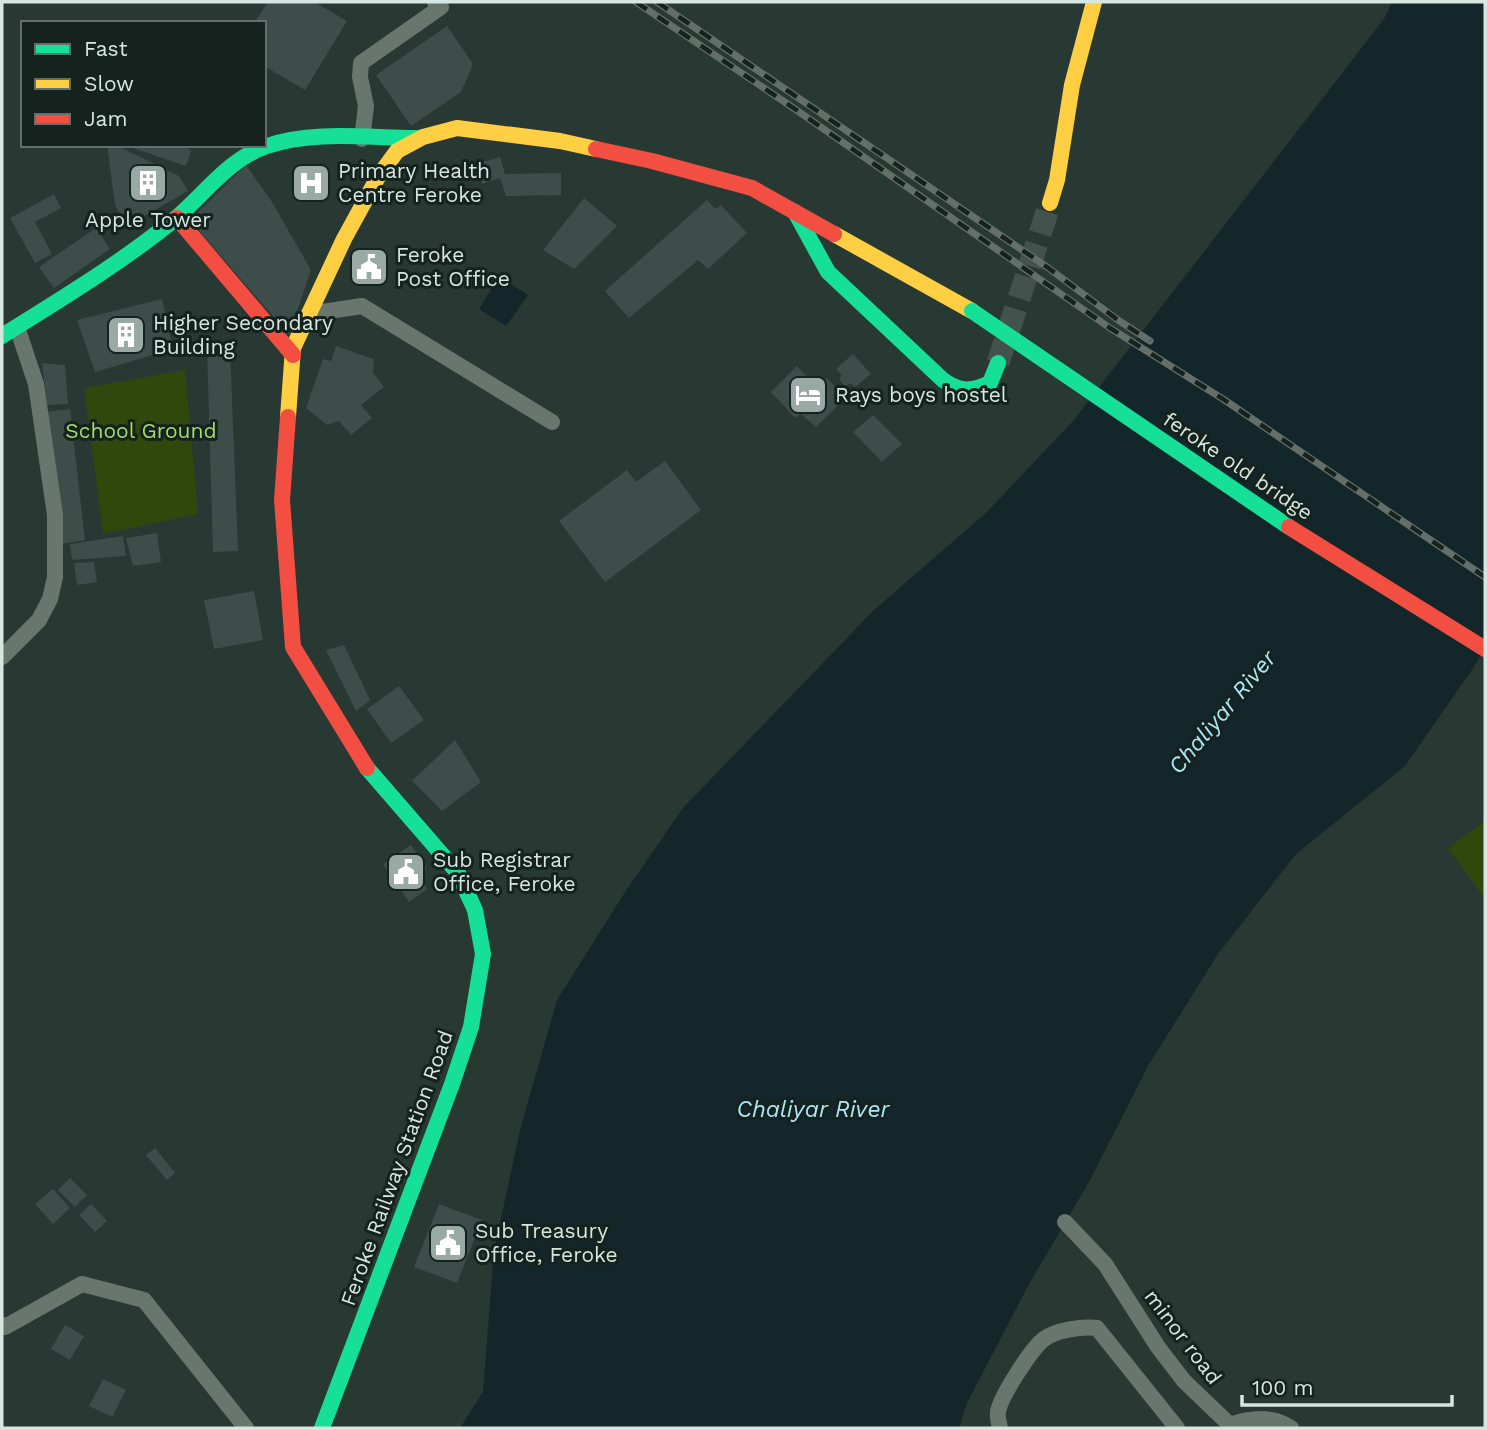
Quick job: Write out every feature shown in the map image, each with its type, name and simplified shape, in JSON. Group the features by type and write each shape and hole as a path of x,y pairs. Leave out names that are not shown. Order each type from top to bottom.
{"main road":[{"path":"1050,203 1057,180 1072,85 1094,2"},
{"name":"Feroke Railway Station Road","path":"322,1428 452,1084 471,1027 483,954 475,910 458,873 364,765 293,648 282,500 293,348 344,239 377,177 397,150 423,137 457,128 560,141 652,161 752,188 972,311"},
{"path":"266,146 290,141 423,137"},
{"path":"2,336 78,289 177,218 241,158 264,147"},
{"path":"794,212 828,272 943,380 957,390 972,391 990,383 998,363"},
{"path":"177,218 293,355"},
{"name":"feroke old bridge","path":"972,311 1254,505 1485,649"}],"street":[{"path":"362,139 366,106 360,62 441,7 435,2"},
{"path":"309,314 362,306 552,422"},
{"path":"2,657 40,620 51,599 55,577 55,515 36,384 17,327"},
{"name":"minor road","path":"1065,1222 1105,1264 1158,1347 1184,1381 1230,1425 1263,1418 1284,1423 1291,1428"},
{"path":"2,1325 5,1327 82,1284 144,1300 246,1428"},
{"path":"1000,1428 997,1414 1008,1387 1043,1339 1088,1327 1097,1328 1177,1428"}],"green space":[{"name":"School Ground","path":"185,370 198,514 103,534 84,388"},
{"path":"1485,821 1485,899 1448,848"}],"water":[{"name":"Chaliyar River","path":"1392,2 1485,2 1485,645 1478,661 1405,766 1296,854 1218,954 1149,1064 1089,1182 1029,1284 967,1403 959,1428 460,1428 483,1392 494,1251 520,1130 557,1000 625,892 683,808 874,610 987,512 1073,421 1384,19"},
{"path":"499,277 528,295 506,326 479,309"}],"building":[{"path":"268,2 314,2 347,21 305,90 266,67 266,21 255,21"},
{"path":"447,26 473,64 461,92 411,126 376,75"},
{"name":"Apple Tower","path":"107,147 120,147 179,176 188,191 127,226 115,205"},
{"path":"185,147 191,150 186,166 133,148"},
{"path":"500,157 505,174 561,173 561,195 506,196 500,178 482,184 476,164"},
{"path":"246,165 272,202 311,270 289,335 190,220"},
{"path":"54,194 61,208 35,222 52,254 35,263 10,218"},
{"path":"584,198 617,226 574,269 543,250"},
{"path":"707,200 715,209 721,205 747,233 708,269 698,260 629,318 605,291"},
{"path":"96,228 110,249 54,288 39,267"},
{"name":"Higher Secondary Building","path":"162,299 173,349 95,372 77,320"},
{"path":"336,346 374,359 373,373 384,387 361,405 372,418 351,435 339,421 327,425 306,408 323,359 331,361"},
{"path":"207,347 230,348 238,551 213,552"},
{"path":"853,354 871,374 855,387 851,383 845,386 839,379 842,375 836,369"},
{"path":"42,363 65,365 68,404 47,405"},
{"name":"Rays boys hostel","path":"797,366 816,387 827,378 846,398 816,427 801,414 795,418 771,392"},
{"path":"70,409 85,540 62,544 47,412"},
{"name":"Rays boys hostel","path":"873,415 902,444 882,462 853,432"},
{"path":"665,461 701,510 605,582 559,521 627,470 636,482"},
{"path":"157,533 161,562 133,566 126,538"},
{"path":"123,536 126,556 72,560 70,544"},
{"path":"94,562 97,582 77,585 74,563"},
{"path":"254,591 263,640 214,649 204,600"},
{"path":"344,645 370,700 356,711 326,650"},
{"path":"399,686 424,720 391,743 367,709"},
{"path":"455,740 481,782 442,811 412,781"},
{"name":"Sub Registrar Office, Feroke","path":"411,845 427,869 418,875 427,889 409,902 383,864"},
{"path":"155,1148 175,1173 167,1180 146,1155"},
{"path":"70,1178 87,1195 75,1207 58,1190"},
{"path":"53,1189 70,1208 53,1224 35,1204"},
{"path":"91,1204 107,1221 95,1232 79,1215"},
{"name":"Sub Treasury Office, Feroke","path":"439,1204 482,1220 457,1283 414,1267"},
{"path":"65,1325 84,1336 70,1360 51,1349"},
{"path":"103,1379 126,1390 112,1417 89,1406"}],"tunnel":[{"path":"998,363 1050,203"}],"railway":[{"path":"636,2 1110,328 1223,399 1485,577"},
{"path":"657,2 1047,267 1150,341"}],"traffic: fast":[{"path":"266,146 322,136 416,138"},
{"path":"2,336 133,251 175,219 240,159 265,147"},
{"path":"795,212 828,272 943,380 960,389 977,388 990,383 998,363"},
{"path":"972,311 1289,527"},
{"path":"322,1428 452,1084 471,1027 483,954 475,910 458,873 367,768"}],"traffic: slow":[{"path":"1050,203 1057,180 1072,85 1094,2"},
{"path":"288,417 293,348 344,239 378,177 397,151 423,137 457,128 560,141 596,149"},
{"path":"834,234 972,311"}],"traffic: jam":[{"path":"596,149 752,188 834,234"},
{"path":"177,218 293,355"},
{"path":"288,417 282,500 293,647 367,768"},
{"path":"1289,527 1485,649"}],"place":[{"name":"Apple Tower","path":"148,183"},
{"name":"Primary Health Centre Feroke","path":"311,183"},
{"name":"Feroke Post Office","path":"369,267"},
{"name":"Higher Secondary Building","path":"126,335"},
{"name":"Rays boys hostel","path":"808,395"},
{"name":"Sub Registrar Office, Feroke","path":"406,872"},
{"name":"Sub Treasury Office, Feroke","path":"448,1243"}]}
